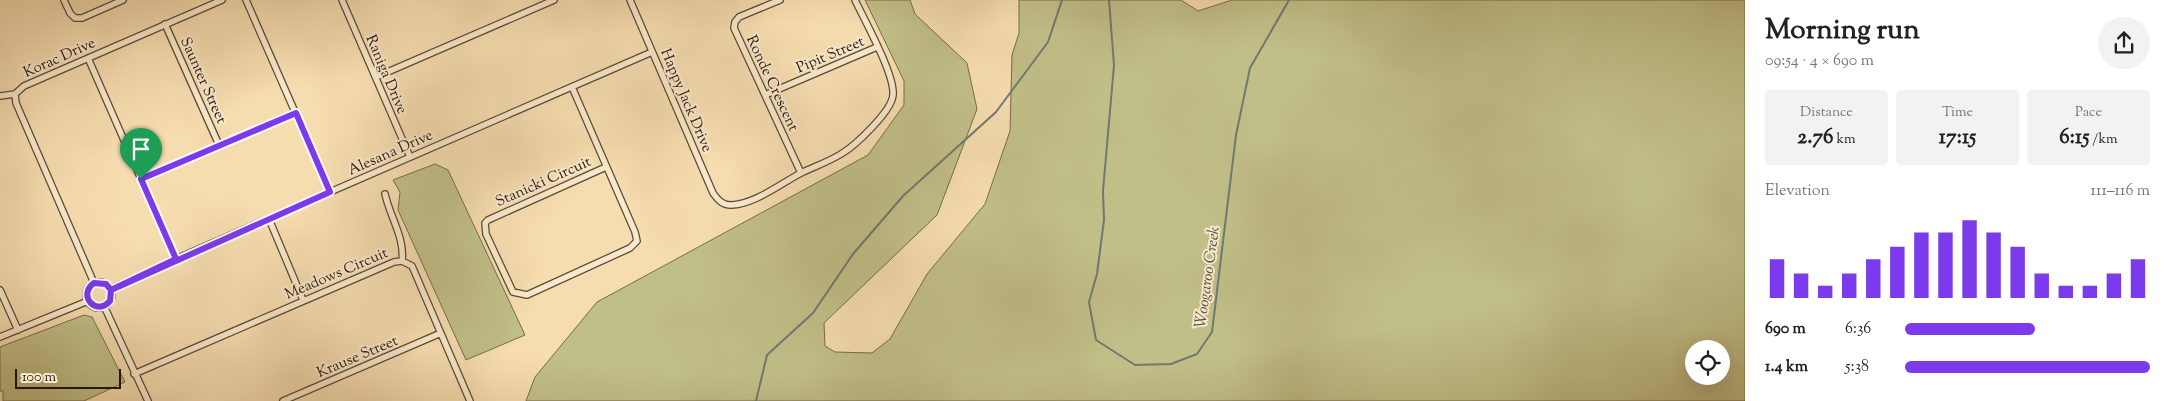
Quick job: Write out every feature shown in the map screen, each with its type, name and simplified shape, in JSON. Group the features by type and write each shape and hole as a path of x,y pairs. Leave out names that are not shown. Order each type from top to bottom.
{"street":[{"path":"64,0 70,13 75,18 82,18 124,0"},
{"name":"Korac Drive","path":"94,283 16,103 15,94 24,86 222,0"},
{"path":"246,0 330,192"},
{"name":"Raniga Drive","path":"342,0 410,157"},
{"path":"376,77 554,0"},
{"name":"Happy Jack Drive","path":"630,0 713,193 720,202 726,205 740,204 778,187 801,173"},
{"name":"Ronde Crescent","path":"780,0 739,17 735,22 734,28 801,173"},
{"path":"801,173 842,154 881,118 891,103 893,96 892,79 855,0"},
{"name":"Saunter Street","path":"165,24 219,145"},
{"name":"Pipit Street","path":"765,95 877,47"},
{"name":"Alesana Drive","path":"111,290 176,259 652,52"},
{"path":"88,58 176,259"},
{"name":"Stanicki Circuit","path":"572,87 636,232 636,241 634,246 527,294 513,292 486,234 485,223 606,167"},
{"path":"0,96 15,94"},
{"path":"141,179 296,113"},
{"path":"385,194 388,208 403,244 402,261"},
{"path":"269,219 303,300"},
{"name":"Meadows Circuit","path":"134,374 303,300 394,262 402,261 412,266 470,401"},
{"path":"94,283 106,284 111,290 110,301 104,306 97,307 88,301 88,289 94,283"},
{"path":"0,290 18,330"},
{"path":"0,337 88,301"},
{"path":"104,306 148,401"},
{"name":"Krause Street","path":"283,401 441,333"}],"shaded area":[{"path":"865,0 910,0 915,14 967,63 977,109 937,215 824,323 825,346 835,352 872,353 890,339 927,274 985,204 1010,131 1012,55 1019,33 1019,0 1181,0 1198,11 1232,0 1745,0 1745,401 526,401 535,377 597,302 868,155 904,105 904,81"},
{"path":"435,164 448,170 525,335 466,360 398,210 400,192 393,180"},
{"path":"84,315 92,317 125,382 84,401 3,401 3,391 0,391 0,347"}],"waterway":[{"name":"Woogaroo Creek","path":"756,401 767,355 813,313 853,254 903,196 996,112 1048,42 1062,0"},
{"name":"Woogaroo Creek","path":"1109,0 1114,65 1103,191 1104,220 1097,274 1089,302 1096,340 1135,365 1171,364 1197,354 1212,332 1236,135 1250,68 1289,0"}],"route":[{"path":"141,179 176,259 111,290 112,297 108,304 101,307 94,306 90,304 87,297 88,289 94,283 102,282 109,286 111,290 176,259 330,192 296,113 141,179"}]}
